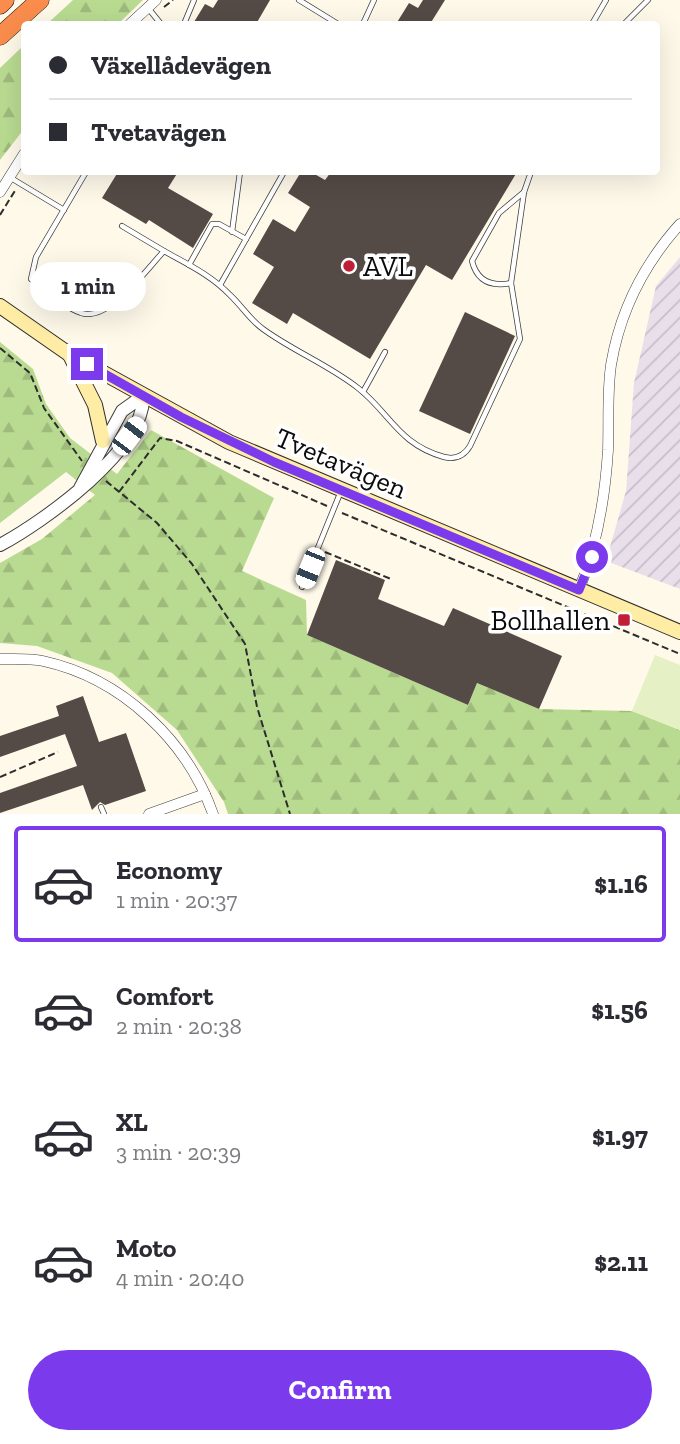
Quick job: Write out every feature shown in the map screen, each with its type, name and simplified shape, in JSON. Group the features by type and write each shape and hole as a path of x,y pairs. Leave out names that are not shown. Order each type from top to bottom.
{"highway":[{"path":"0,5 5,0"},
{"path":"0,36 40,0"}],"main road":[{"name":"Tvetavägen","path":"0,306 69,354 229,442 680,632"},
{"path":"69,354 95,405 103,441"}],"street":[{"path":"133,21 156,0"},
{"path":"0,192 15,180 21,163"},
{"path":"579,590 592,557 600,522 607,460 609,385 615,345 639,279 680,224"},
{"path":"80,488 103,441 122,411 143,396"},
{"path":"0,545 35,524 106,466 139,422 144,410 143,396"},
{"path":"0,659 53,664 85,675 132,703 183,752 213,814"},
{"path":"149,814 205,794"}],"lane":[{"path":"185,21 194,0"},
{"path":"299,0 333,21"},
{"path":"594,21 606,0"},
{"path":"627,21 648,0"},
{"path":"364,21 372,1"},
{"path":"148,8 159,21"},
{"path":"84,175 36,257 31,279 81,313 92,315 111,307 164,251"},
{"path":"232,232 240,175"},
{"path":"220,285 282,175"},
{"path":"122,226 220,285 249,318 363,392 391,426 413,442 444,457 458,457 466,452 520,339 511,283 524,192 530,175"},
{"path":"15,180 64,210"},
{"path":"511,283 494,284 484,281 475,271 472,261 499,213 524,192"},
{"path":"189,265 212,224 219,224 246,239"},
{"path":"363,392 385,352"},
{"path":"302,587 342,491"},
{"path":"101,807 104,814"}],"path":[{"path":"0,215 15,180"},
{"path":"0,348 30,373 44,408 84,463"},
{"path":"119,492 160,438 177,441 334,510 680,654"},
{"path":"105,480 158,523 191,564 245,644 257,707 277,780 290,814"},
{"path":"318,549 391,579"},
{"path":"0,778 58,752"}],"shaded area":[{"path":"680,257 680,589 606,561 626,491 634,383 656,286"}],"green space":[{"path":"73,0 143,0 121,21 50,21"},
{"path":"21,48 21,133 0,160 0,68"},
{"path":"0,342 33,369 46,404 70,438 117,474 151,430 274,498 242,571 306,600 307,635 468,705 477,683 539,709 632,711 680,730 680,814 228,814 224,802 177,730 112,673 37,646 0,643 0,563 42,539 95,495 66,472 0,523"},
{"path":"655,655 680,665 680,730 632,711"}],"building":[{"path":"218,0 270,0 258,21 195,21 205,4 213,8"},
{"path":"423,0 445,0 432,21 398,21 409,3 418,8"},
{"path":"116,175 176,175 168,188 213,214 193,248 149,220 146,224 102,198"},
{"name":"AVL","path":"299,175 316,175 325,180 329,175 515,175 452,280 426,265 370,359 293,313 287,324 252,303 274,267 253,254 273,219 295,232 310,207 288,193"},
{"path":"465,312 515,336 470,434 419,411"},
{"path":"336,560 385,580 378,599 444,626 453,608 562,656 539,709 477,683 468,705 307,635"},
{"path":"83,696 99,742 126,733 146,791 105,805 100,802 92,810 83,785 0,813 0,793 77,766 65,734 0,757 0,736 59,716 56,706"}],"place":[{"name":"AVL","path":"349,266"},
{"name":"Bollhallen","path":"624,620"}],"route":[{"path":"87,364 229,442 579,590 592,557"}]}
